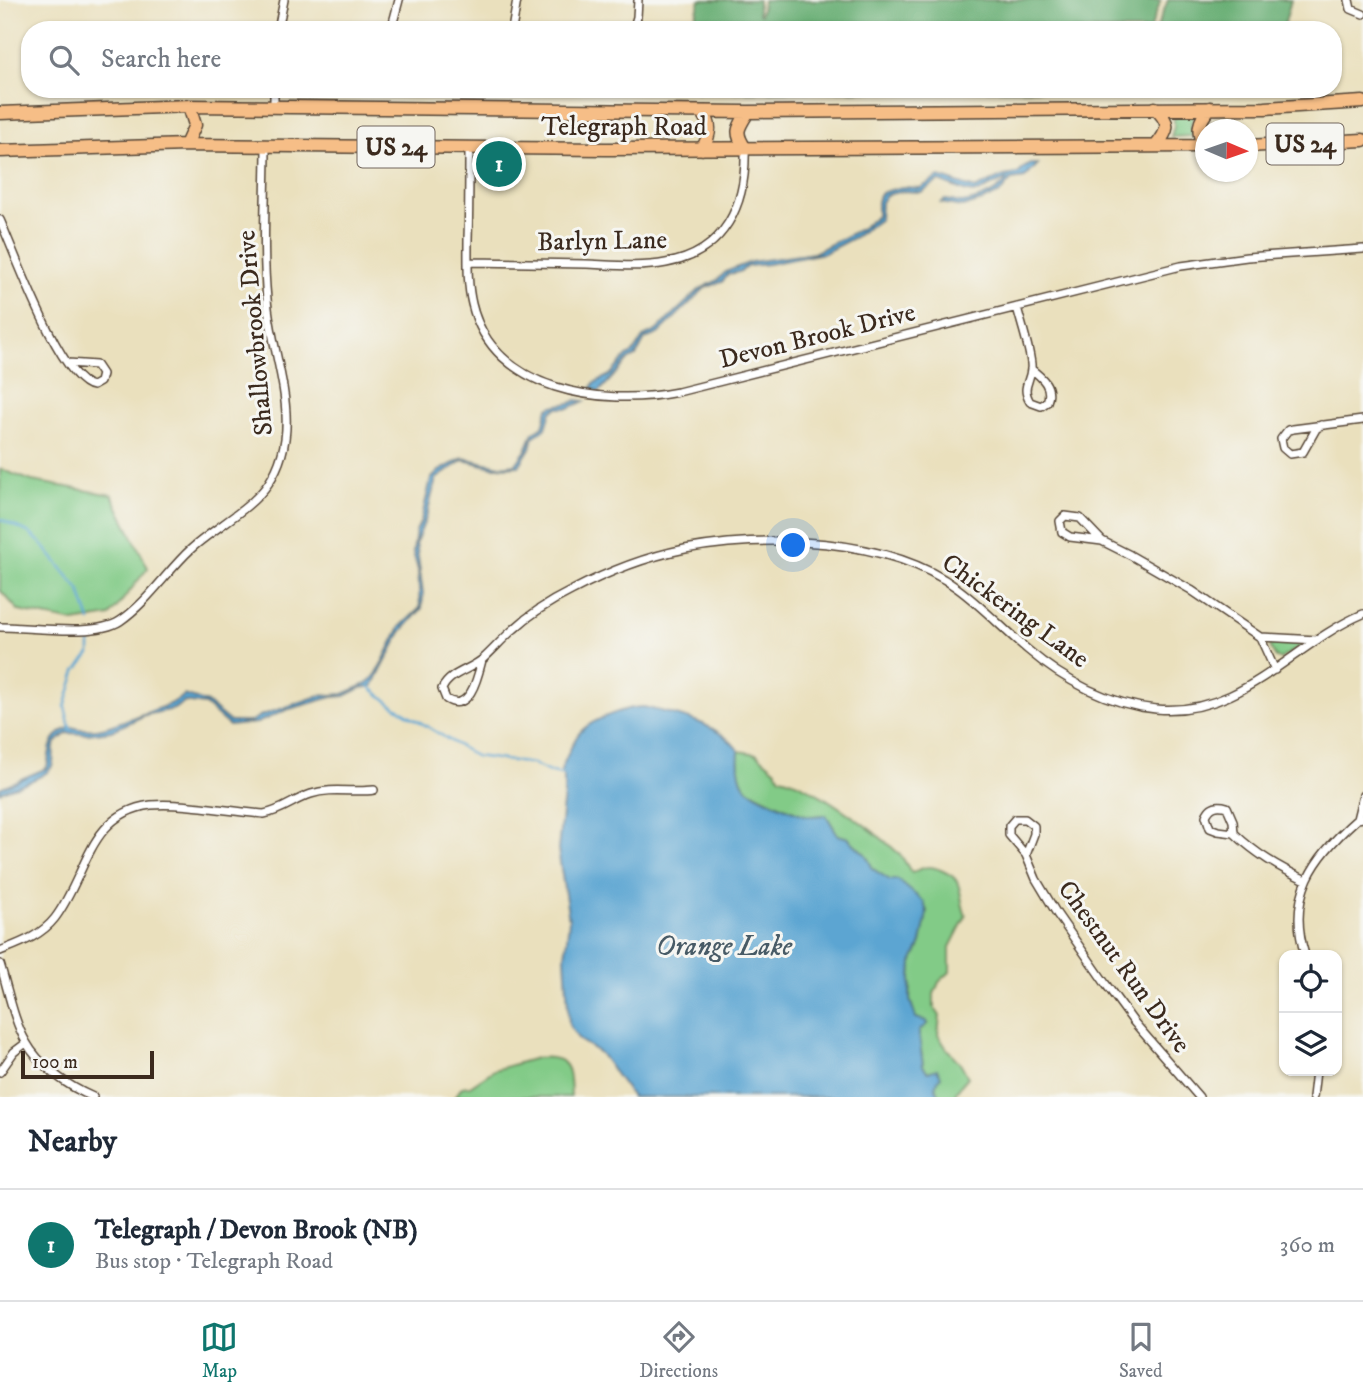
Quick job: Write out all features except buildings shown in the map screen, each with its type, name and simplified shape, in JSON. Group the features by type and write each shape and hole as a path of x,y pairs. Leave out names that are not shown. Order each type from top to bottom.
{"highway":[{"name":"Telegraph Road","path":"0,113 189,106 748,112 1280,108 1363,102"},
{"path":"186,145 195,125 189,106"},
{"path":"1155,108 1164,117 1167,128 1156,146"},
{"path":"1203,119 1210,108"},
{"path":"702,112 706,116 710,132 702,149"},
{"path":"745,149 739,139 738,129 748,112"},
{"name":"US 24","path":"1258,145 1363,140"},
{"name":"Telegraph Road","path":"0,151 186,145 702,149 1195,146"}],"street":[{"path":"280,21 284,0"},
{"path":"393,21 399,0"},
{"path":"514,21 517,0"},
{"path":"636,21 638,0"},
{"path":"1349,0 1351,9 1363,14"},
{"path":"274,98 274,107"},
{"name":"Shallowbrook Drive","path":"0,627 93,629 104,628 121,620 190,551 261,492 272,478 281,459 288,423 267,299 266,145"},
{"name":"Devon Brook Drive","path":"469,148 469,290 476,318 490,344 517,369 540,381 607,398 648,397 678,392 1181,266 1247,257 1363,249"},
{"name":"Barlyn Lane","path":"468,262 640,265 681,259 705,247 723,232 731,220 743,192 745,149"},
{"path":"0,220 50,336 68,363 84,384 93,386 100,382 102,374 96,365 68,363"},
{"path":"1017,307 1031,369 1026,381 1026,393 1030,402 1041,406 1047,402 1049,390 1044,380 1031,369"},
{"path":"1321,425 1303,452 1290,454 1283,448 1281,439 1288,430 1321,425 1363,420"},
{"path":"1102,541 1070,537 1062,532 1060,521 1065,516 1080,518 1102,541 1172,578 1260,637 1317,640"},
{"name":"Chickering Lane","path":"482,660 468,697 460,703 446,699 442,692 445,683 482,660 533,613 581,586 651,558 699,547 736,543 782,542 868,551 900,559 935,574 966,595 1046,664 1093,690 1132,705 1166,710 1206,705 1238,693 1335,628 1363,614"},
{"path":"1260,637 1275,670"},
{"path":"0,951 31,939 54,919 73,891 102,830 124,813 152,805 174,805 264,814 277,812 314,793 337,789 374,790"},
{"path":"1304,950 1299,918 1306,880 1328,845 1360,819 1363,795"},
{"path":"1234,833 1233,821 1227,807 1215,806 1209,810 1206,816 1210,828 1234,833 1261,857 1306,880"},
{"name":"Chestnut Run Drive","path":"1026,855 1034,834 1034,826 1025,819 1015,819 1009,826 1009,835 1026,855 1046,895 1092,965 1133,1021 1199,1097"},
{"path":"0,964 26,1043 37,1057 60,1077 93,1097"},
{"path":"0,1072 14,1052 26,1043"},
{"path":"1313,1097 1315,1076"}],"green space":[{"path":"700,0 758,0 760,15 763,0 1161,0 1153,21 694,21"},
{"path":"1168,0 1291,0 1285,21 1160,21"},
{"path":"1174,115 1194,115 1191,124 1192,136 1171,137"},
{"path":"0,469 32,481 112,495 148,568 110,616 74,622 19,611 0,590"},
{"path":"1271,642 1302,642 1303,645 1280,659 1276,658 1270,648"},
{"path":"739,751 757,754 776,770 780,777 808,788 843,810 890,846 902,857 912,873 926,867 934,868 956,880 966,916 950,947 950,972 939,982 934,994 934,1007 940,1016 938,1035 968,1077 956,1091 956,1097 940,1097 930,1072 923,1066 919,1031 927,1024 916,1018 910,1000 912,963 921,943 927,911 923,902 873,869 866,855 848,838 838,835 826,815 809,816 754,793 744,785 740,773"},
{"path":"536,1058 556,1059 566,1065 571,1097 455,1097 462,1087 470,1086 494,1070"}],"water":[{"path":"1031,164 1038,164 1025,178 1011,180 1000,193 962,207 941,203 945,200 962,203 981,198 1000,188 1007,179 976,193 939,181 921,192 903,191 886,195 881,202 880,219 855,237 824,253 748,266 739,272 728,274 722,282 705,288 658,334 645,339 636,356 629,359 599,392 591,389 594,383 610,375 633,353 643,337 656,331 700,289 718,280 725,272 751,262 814,253 862,228 877,216 879,195 884,192 902,187 920,188 939,177 975,189 1004,176 1018,174"},
{"path":"576,400 584,401 569,408 556,408 551,412 546,428 533,437 519,466 493,467 463,460 436,479 426,518 416,542 423,594 422,608 401,632 373,686 361,688 345,696 286,710 257,723 229,726 205,705 184,702 174,709 145,715 111,731 67,733 55,743 53,764 49,770 37,778 0,792 0,788 47,768 54,739 71,727 89,730 106,727 163,707 185,695 207,703 230,722 250,722 318,696 343,694 369,683 377,673 400,627 420,608 418,570 413,552 416,531 431,479 439,471 463,458 500,466 516,464 533,433 543,426 548,409"},
{"name":"Orange Lake","path":"644,707 696,721 719,733 739,751 740,773 747,789 809,816 826,815 838,835 848,838 866,855 873,869 890,880 898,880 924,902 927,913 921,943 912,963 910,1000 916,1018 926,1021 927,1024 919,1031 923,1066 928,1072 937,1069 941,1076 935,1085 940,1097 632,1097 600,1053 579,1040 569,1025 565,957 569,920 558,850 564,793 561,770 573,743 583,729 608,715"}],"waterway":[{"path":"0,519 28,532 40,542 80,591 90,621"},
{"path":"70,728 65,707 76,671 90,654 90,637"},
{"path":"370,687 391,704 475,756 533,764 549,772 562,774"}],"place":[{"name":"Telegraph / Devon Brook (NB)","path":"499,164"}]}
